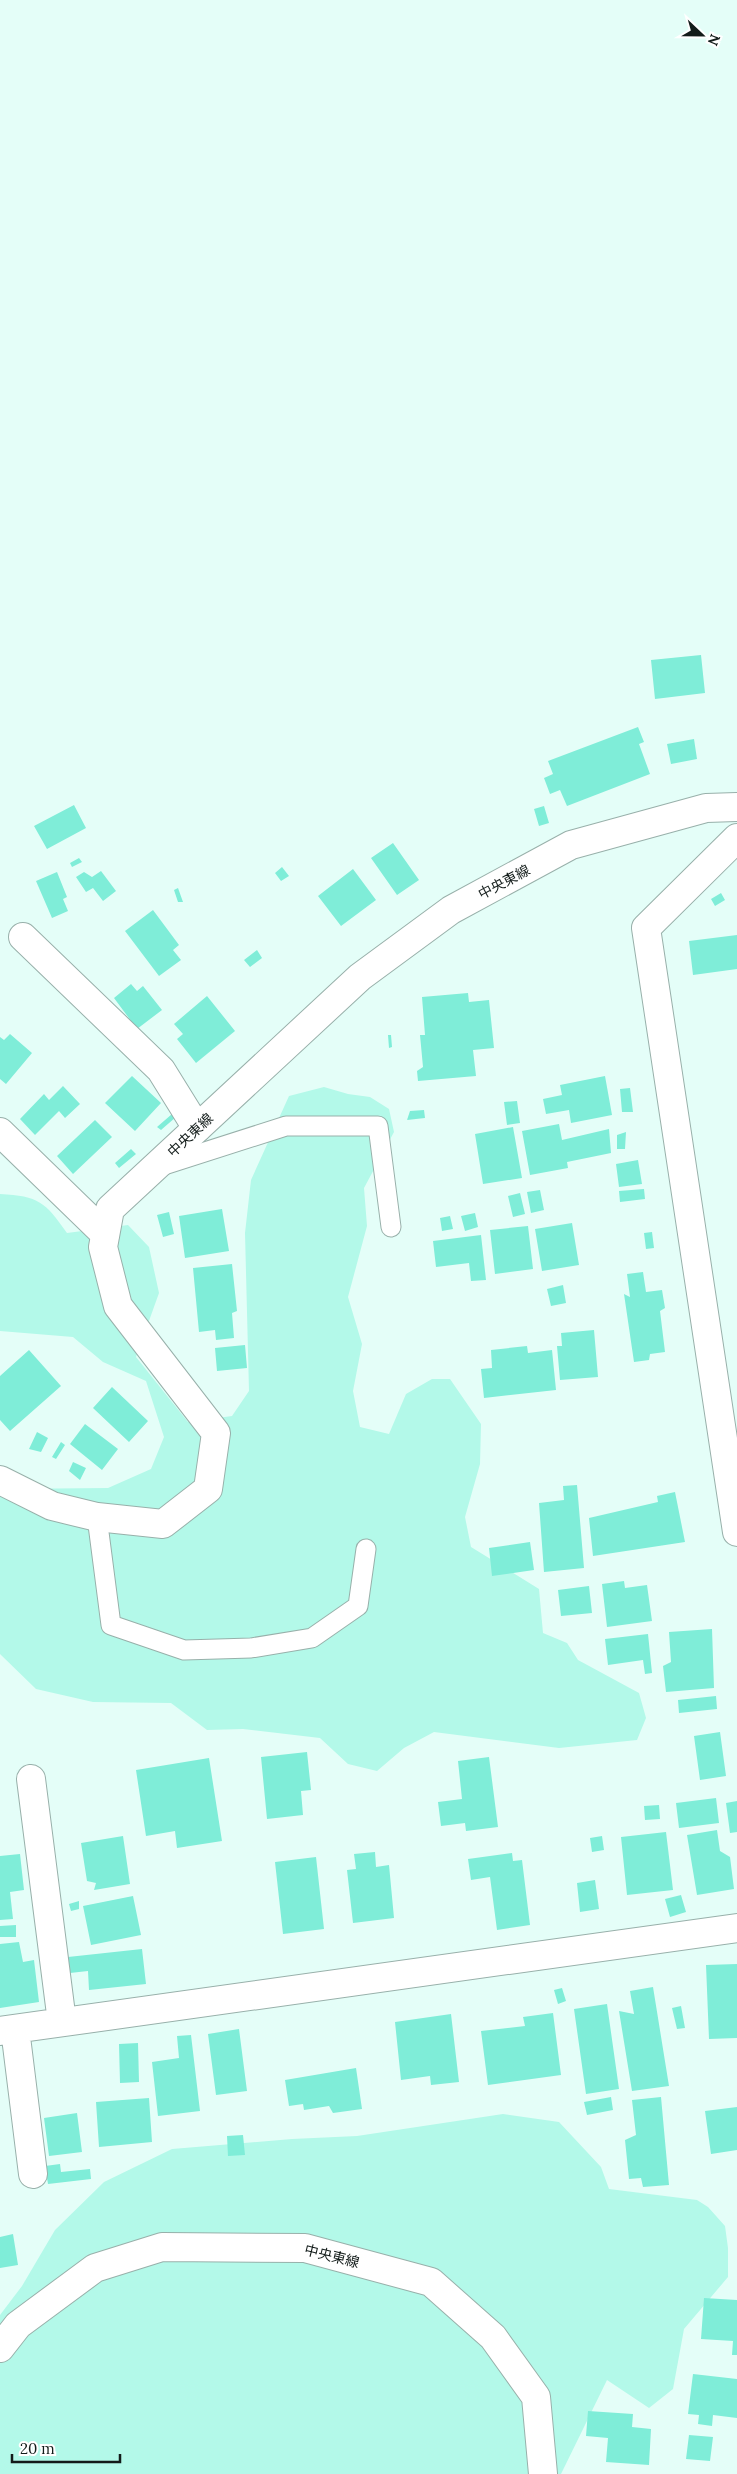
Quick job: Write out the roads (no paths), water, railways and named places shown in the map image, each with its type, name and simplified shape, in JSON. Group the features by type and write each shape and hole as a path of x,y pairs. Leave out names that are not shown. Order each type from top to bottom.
{"street":[{"name":"中央東線","path":"0,1480 52,1506 97,1517 163,1524 208,1489 216,1433 118,1306 103,1247 110,1209 360,977 451,910 571,845 706,808 737,807"},
{"path":"737,838 646,928 737,1532"},
{"path":"23,937 161,1070 197,1128"},
{"path":"0,1132 105,1234"},
{"path":"31,1779 62,2022"},
{"path":"33,2174 8,2030 737,1928"},
{"name":"中央東線","path":"0,2348 18,2325 95,2268 162,2247 304,2248 431,2282 493,2336 536,2397 543,2474"}],"lane":[{"path":"154,1168 286,1126 378,1126 391,1227"},
{"path":"97,1517 111,1625 184,1650 251,1648 312,1638 358,1606 366,1549"}]}
